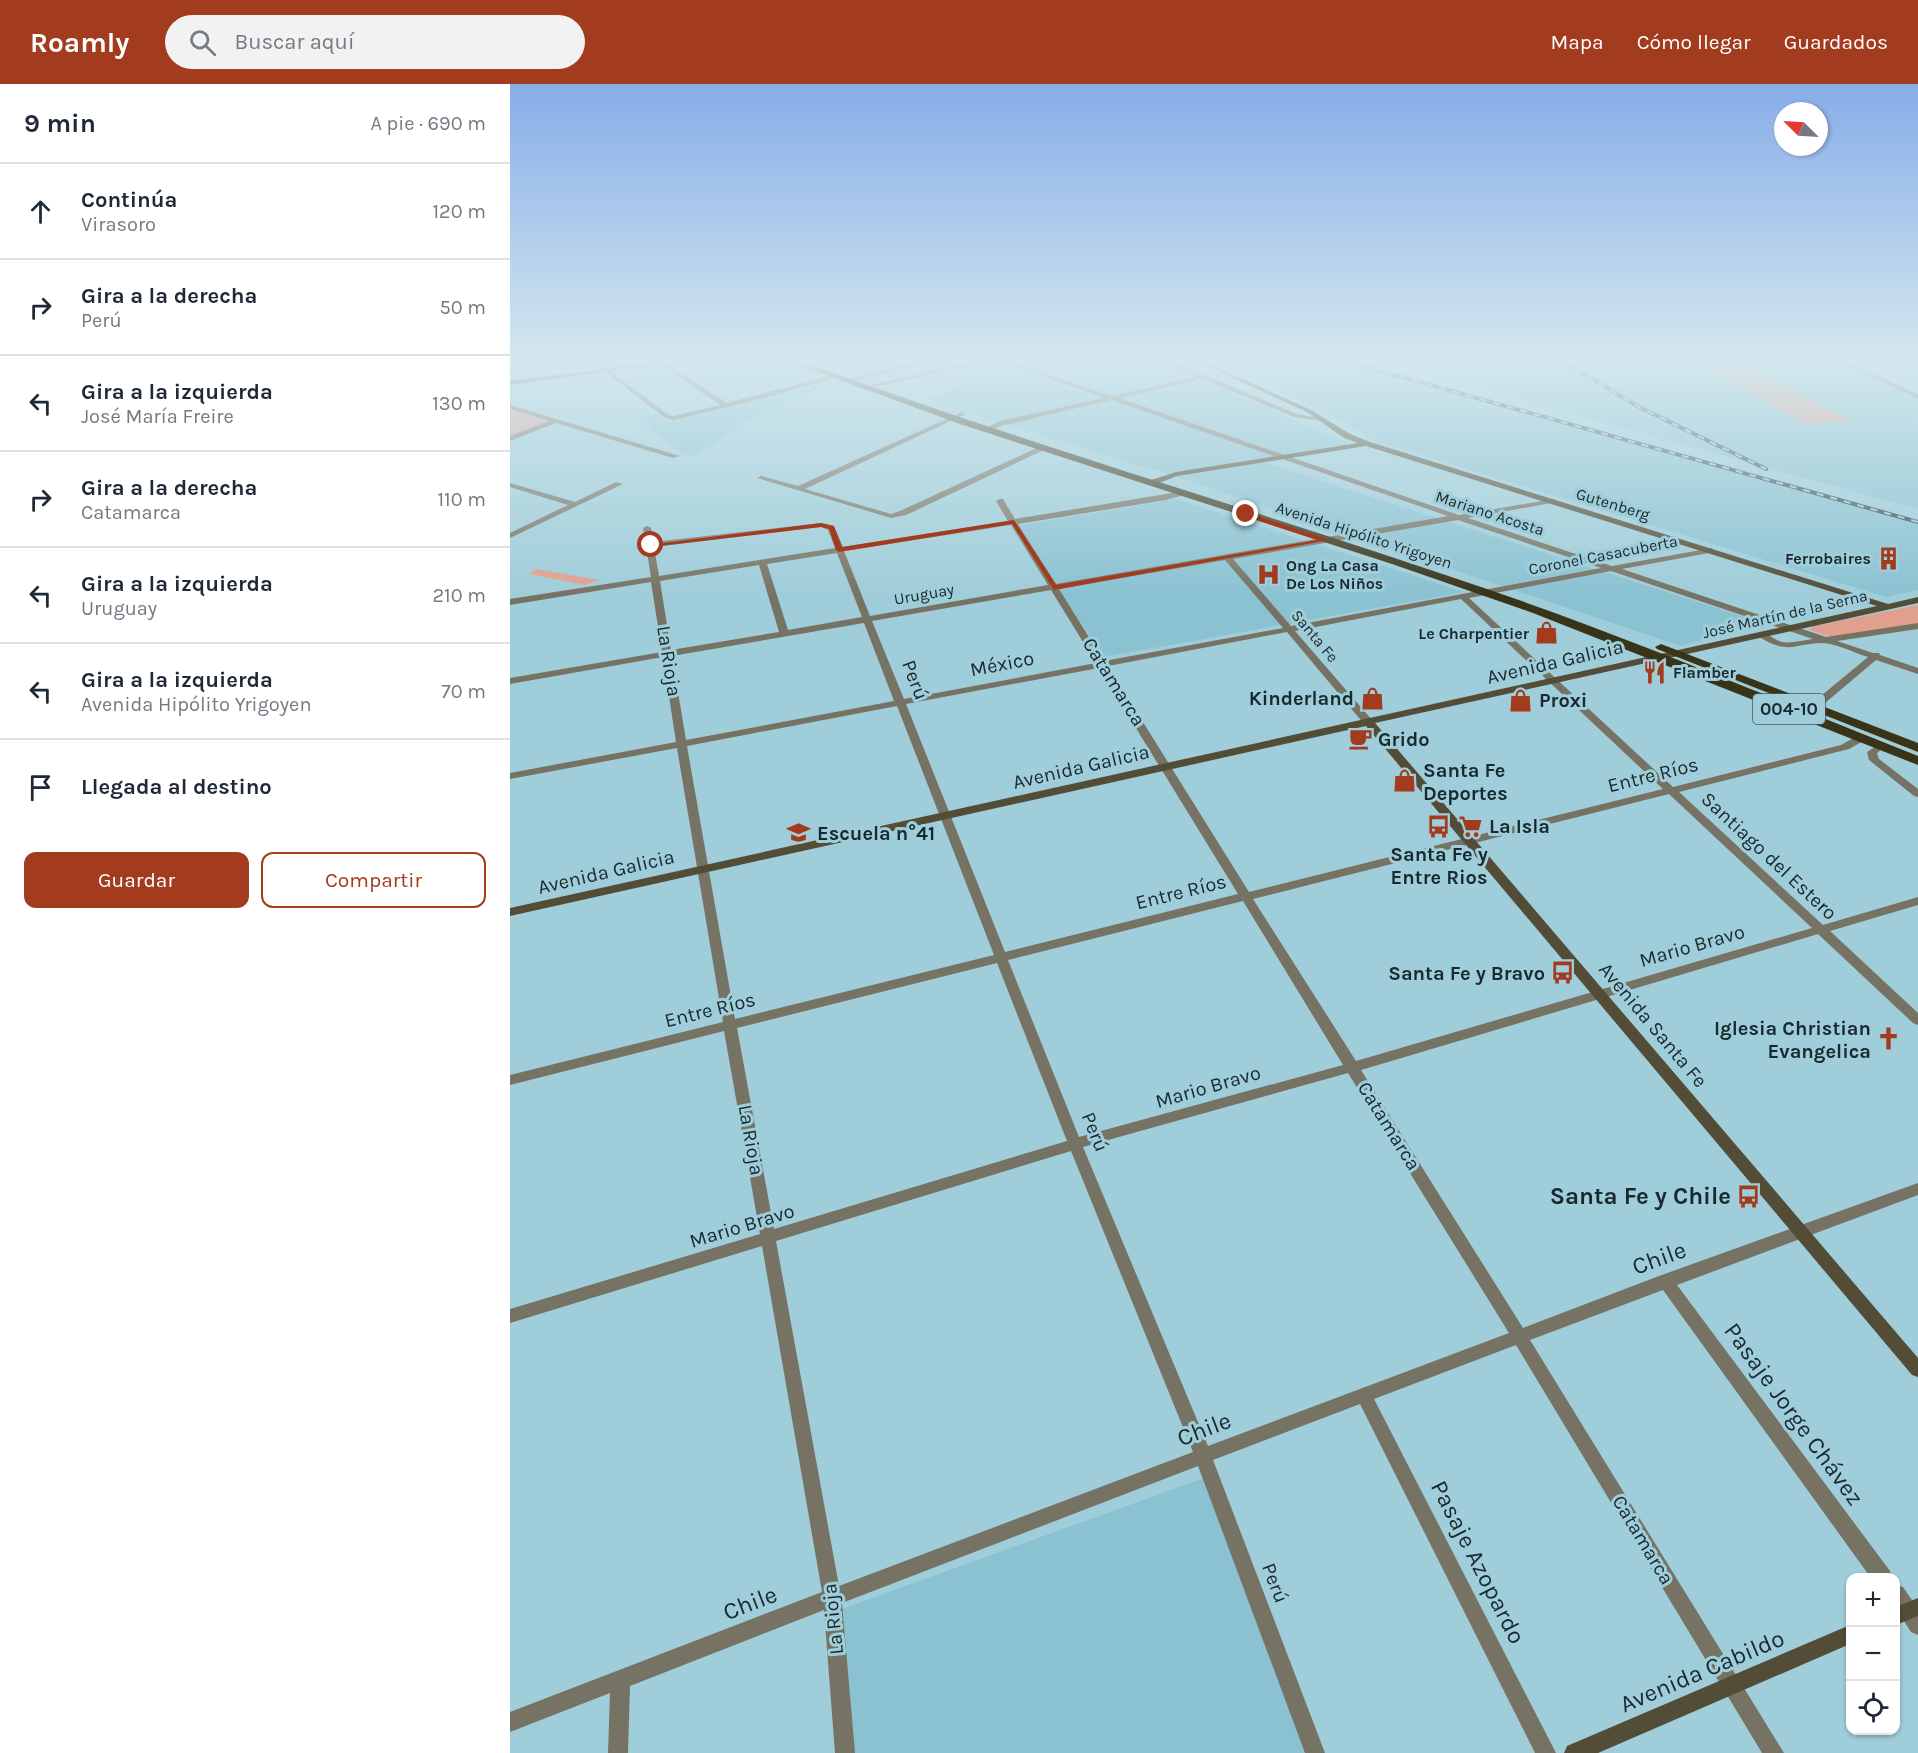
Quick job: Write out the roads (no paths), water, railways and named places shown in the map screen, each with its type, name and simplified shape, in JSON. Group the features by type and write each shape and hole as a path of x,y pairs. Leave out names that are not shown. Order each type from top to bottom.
{"main road":[{"name":"Avenida Hipólito Yrigoyen","path":"1020,439 1502,589 1680,654 1917,746"},
{"name":"Avenida Hipólito Yrigoyen","path":"1026,439 1156,481 1180,493 1483,592 1659,657 1918,761"}],"street":[{"path":"619,439 676,456"},
{"path":"798,489 907,439"},
{"name":"Mariano Acosta","path":"1226,439 1918,671"},
{"name":"Gutenberg","path":"1354,439 1887,606"},
{"path":"1156,481 1168,475 1367,444"},
{"path":"761,478 891,516 903,513 1044,448"},
{"path":"510,536 619,484"},
{"path":"510,485 576,505"},
{"path":"510,602 1166,498 1180,493"},
{"name":"Catamarca","path":"1000,501 1167,766 1774,1753"},
{"name":"Uruguay","path":"510,681 1551,501"},
{"name":"Perú","path":"651,545 821,525 831,528 1075,1144 1203,1455 1315,1753"},
{"name":"La Rioja","path":"646,528 651,545 669,654 702,868 832,1597 845,1753"},
{"name":"Coronel Casacuberta","path":"1502,589 1709,550"},
{"name":"Santa Fe","path":"1228,558 1356,708"},
{"path":"762,562 784,633"},
{"name":"México","path":"510,776 1502,589"},
{"name":"Santiago del Estero","path":"1463,597 1918,1020"},
{"name":"José Martín de la Serna","path":"1659,657 1918,600"},
{"name":"José Martín de la Serna","path":"1762,635 1784,645 1918,626"},
{"path":"1814,707 1876,656"},
{"name":"Avenida Galicia","path":"510,912 1659,657"},
{"name":"Avenida Santa Fe","path":"1356,708 1918,1370"},
{"name":"Entre Ríos","path":"510,1080 1845,747 1861,738"},
{"path":"1881,746 1872,752 1874,760 1918,794"},
{"name":"Mario Bravo","path":"510,1316 1075,1144 1353,1067 1918,900"},
{"name":"Chile","path":"510,1722 1203,1455 1665,1281 1918,1189"},
{"name":"Pasaje Jorge Chávez","path":"1665,1281 1879,1573"},
{"name":"Pasaje Azopardo","path":"1364,1395 1546,1753"},
{"path":"1900,1600 1910,1615"},
{"name":"Avenida Cabildo","path":"1574,1753 1846,1637"},
{"path":"618,1753 620,1679"}],"railway":[{"path":"1622,439 1918,522"},
{"path":"1704,439 1766,469"}],"place":[{"name":"Ferrobaires","path":"1889,558"},
{"name":"Ong La Casa De Los Niños","path":"1268,574"},
{"name":"Le Charpentier","path":"1547,633"},
{"name":"Flamber","path":"1655,672"},
{"name":"Kinderland","path":"1372,698"},
{"name":"Proxi","path":"1521,700"},
{"name":"Grido","path":"1360,739"},
{"name":"Santa Fe Deportes","path":"1405,781"},
{"name":"La Isla","path":"1471,826"},
{"name":"Santa Fe y Entre Rios","path":"1439,827"},
{"name":"Escuela n°41","path":"799,833"},
{"name":"Santa Fe y Bravo","path":"1563,973"},
{"name":"Iglesia Christian Evangelica","path":"1889,1039"},
{"name":"Santa Fe y Chile","path":"1749,1196"}]}
